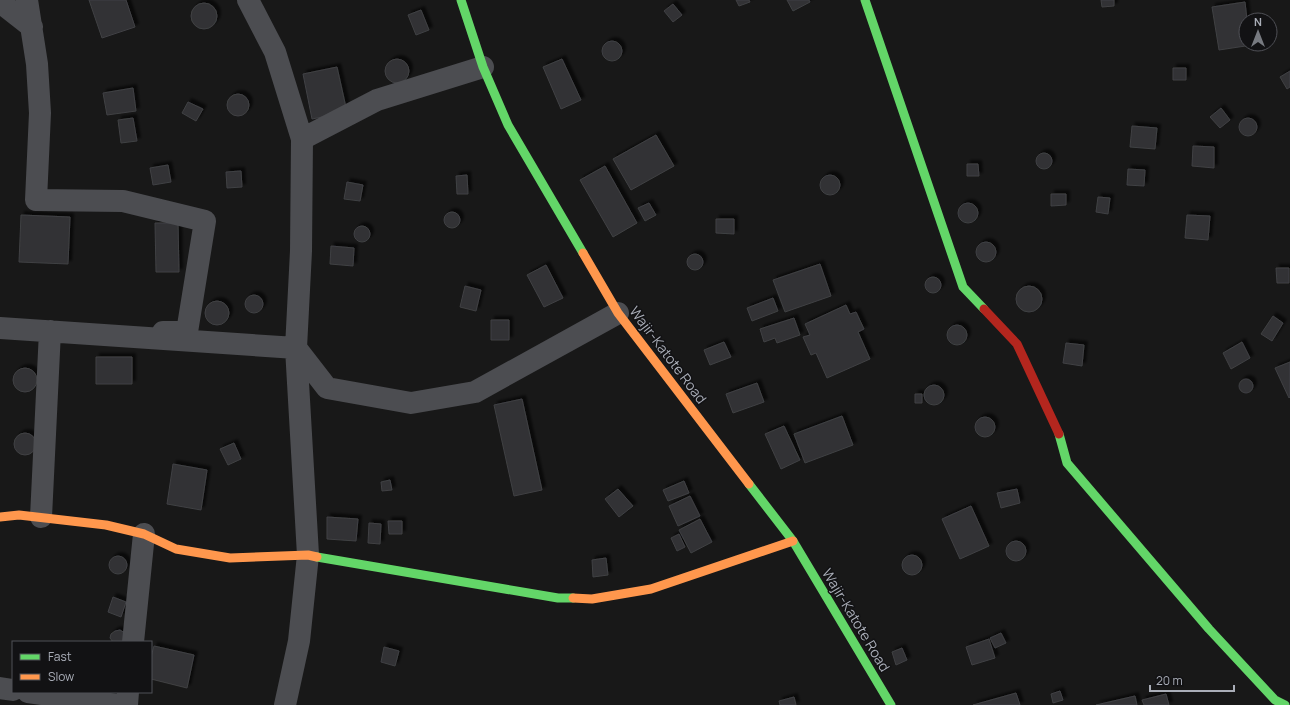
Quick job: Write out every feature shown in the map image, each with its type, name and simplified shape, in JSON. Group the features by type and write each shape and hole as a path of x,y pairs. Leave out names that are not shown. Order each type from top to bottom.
{"street":[{"path":"27,0 32,27 40,113 36,200 123,202 205,221 188,332 50,331"},
{"path":"248,0 275,52 302,139 301,251 296,348 308,555 299,641 285,705"},
{"name":"Wajir-Katote Road","path":"461,0 483,66 508,125 618,313 793,541 892,705"},
{"path":"865,0 963,287 1017,344 1057,428 1067,463 1209,629 1275,700 1285,705"},
{"path":"0,2 32,27"},
{"path":"302,139 377,100 483,66"},
{"path":"0,328 296,348 326,388 411,403 474,392 618,313"},
{"path":"41,517 50,331"},
{"path":"0,517 19,515 106,525 144,534 176,549 230,558 308,555 558,598 592,599 651,589 793,541"},
{"path":"133,641 144,534"},
{"path":"0,688 12,690"},
{"path":"35,693 116,705"},
{"path":"127,705 128,693"}],"building":[{"path":"89,0 126,0 135,27 102,38"},
{"path":"736,0 749,0 750,2 739,6"},
{"path":"787,0 809,0 810,2 793,11"},
{"path":"1101,0 1114,0 1114,6 1102,7"},
{"path":"1245,2 1246,12 1238,12 1238,47 1219,50 1212,7"},
{"path":"204,3 213,7 217,16 213,25 204,29 195,25 191,16 195,7"},
{"path":"673,4 682,15 673,22 664,11"},
{"path":"421,10 429,30 416,35 408,15"},
{"path":"608,41 616,41 622,47 622,55 616,61 608,61 602,55 602,47"},
{"path":"397,59 402,60 408,66 408,76 402,82 397,83 392,82 386,76 385,71 386,66 392,60"},
{"path":"562,59 581,100 561,109 543,67"},
{"path":"337,67 347,112 312,119 303,74"},
{"path":"1173,68 1186,68 1186,80 1173,80"},
{"path":"1290,71 1290,87 1287,89 1280,77"},
{"path":"133,88 136,111 107,115 103,93"},
{"path":"238,94 242,95 248,101 248,109 242,115 238,116 234,115 228,109 227,105 228,101 234,95"},
{"path":"188,102 203,109 196,121 182,113"},
{"path":"1221,108 1230,120 1220,128 1210,117"},
{"path":"133,118 137,141 121,143 118,120"},
{"path":"1248,118 1254,121 1257,127 1254,133 1248,136 1242,133 1239,127 1242,121"},
{"path":"1132,126 1157,128 1155,149 1130,147"},
{"path":"656,135 674,166 631,190 613,159"},
{"path":"1193,146 1214,147 1214,168 1192,166"},
{"path":"1044,153 1051,158 1052,161 1047,168 1044,169 1037,164 1036,161 1041,154"},
{"path":"967,164 978,164 979,176 967,176"},
{"path":"168,165 171,182 153,185 150,168"},
{"path":"605,166 637,223 613,237 580,180"},
{"path":"1128,169 1145,170 1144,186 1127,185"},
{"path":"241,171 242,187 227,188 226,172"},
{"path":"467,175 468,194 457,194 456,176"},
{"path":"830,175 837,178 840,185 837,192 830,195 823,192 820,185 823,178"},
{"path":"347,182 363,185 360,201 344,199"},
{"path":"1051,194 1066,194 1066,205 1051,206"},
{"path":"1098,197 1110,198 1108,214 1096,212"},
{"path":"649,203 656,215 645,221 638,208"},
{"path":"968,203 975,206 978,213 975,220 968,223 961,220 958,213 961,206"},
{"path":"449,212 455,212 460,217 458,226 455,228 449,228 444,223 444,217"},
{"path":"21,215 70,217 68,264 19,262"},
{"path":"1187,215 1210,216 1208,240 1185,238"},
{"path":"716,219 734,219 734,234 716,233"},
{"path":"155,223 178,223 179,272 156,272"},
{"path":"359,226 365,226 370,231 368,240 365,242 359,242 354,237 354,231"},
{"path":"986,242 993,245 996,252 993,259 986,262 979,259 976,252 979,245"},
{"path":"331,246 354,248 353,266 330,264"},
{"path":"695,254 702,259 703,262 698,269 695,270 688,265 687,262 692,255"},
{"path":"820,264 831,296 785,312 773,280"},
{"path":"546,265 563,298 544,307 527,275"},
{"path":"1276,268 1289,268 1289,283 1277,283"},
{"path":"930,277 936,277 941,282 939,291 936,293 930,293 925,288 925,282"},
{"path":"465,286 481,290 476,311 460,307"},
{"path":"1029,286 1038,290 1042,299 1038,308 1029,312 1020,308 1016,299 1020,290"},
{"path":"250,295 258,295 263,300 261,311 258,313 250,313 245,308 245,300"},
{"path":"773,298 778,311 752,321 747,308"},
{"path":"217,301 226,304 229,313 226,322 217,325 208,322 205,313 208,304"},
{"path":"846,305 850,314 856,312 864,329 858,332 870,359 827,378 816,353 811,355 803,337 810,335 805,324"},
{"path":"1273,316 1283,323 1272,341 1261,334"},
{"path":"794,318 800,335 777,343 775,338 764,342 760,329"},
{"path":"491,320 509,320 509,340 491,340"},
{"path":"957,325 964,328 967,335 964,342 957,345 950,342 947,335 950,328"},
{"path":"724,342 731,357 710,365 704,350"},
{"path":"1242,342 1250,358 1231,369 1223,353"},
{"path":"1066,343 1084,345 1082,366 1063,363"},
{"path":"96,357 132,357 132,384 96,384"},
{"path":"1290,362 1290,397 1289,398 1275,368"},
{"path":"25,368 30,369 36,375 36,385 30,391 25,392 20,391 14,385 13,380 14,375 20,369"},
{"path":"1243,379 1249,379 1253,383 1253,389 1249,393 1243,393 1239,389 1239,383"},
{"path":"757,383 764,402 733,413 726,394"},
{"path":"934,385 941,388 944,395 941,402 934,405 927,402 924,395 927,388"},
{"path":"915,394 922,394 922,403 915,403"},
{"path":"522,399 542,490 514,496 494,405"},
{"path":"842,416 853,445 805,463 794,434"},
{"path":"985,417 992,420 995,427 992,434 985,437 978,434 975,427 978,420"},
{"path":"784,426 800,460 781,469 765,434"},
{"path":"25,433 33,436 36,444 33,452 25,455 17,452 14,444 17,436"},
{"path":"234,443 241,459 228,465 220,449"},
{"path":"173,464 207,470 201,510 167,504"},
{"path":"390,480 392,490 382,491 381,482"},
{"path":"684,481 689,493 668,501 663,490"},
{"path":"618,489 633,506 619,517 605,499"},
{"path":"1017,489 1020,503 1001,508 997,493"},
{"path":"690,496 700,516 678,526 669,506"},
{"path":"971,506 989,546 960,559 942,519"},
{"path":"327,517 358,519 356,541 327,539"},
{"path":"700,519 712,542 691,553 679,530"},
{"path":"388,521 402,521 402,534 389,534"},
{"path":"369,523 381,524 380,544 368,543"},
{"path":"679,534 685,547 677,551 671,538"},
{"path":"1016,541 1023,544 1026,551 1023,558 1016,561 1009,558 1006,551 1009,544"},
{"path":"912,555 919,558 922,565 919,572 912,575 905,572 902,565 905,558"},
{"path":"114,556 122,556 127,561 125,572 122,574 114,574 109,569 109,561"},
{"path":"606,558 608,575 593,577 592,560"},
{"path":"113,597 126,602 121,617 108,612"},
{"path":"120,630 125,633 124,641 112,641 110,638 111,634"},
{"path":"1001,633 1006,643 995,648 990,638"},
{"path":"989,639 995,658 972,665 966,647"},
{"path":"154,646 194,655 187,688 152,679 152,653"},
{"path":"384,647 399,651 395,666 381,662"},
{"path":"902,648 907,660 896,665 892,652"},
{"path":"1060,691 1063,700 1053,703 1051,694"},
{"path":"1016,693 1020,705 973,705"},
{"path":"1166,694 1169,705 1144,705 1142,700"},
{"path":"1135,696 1137,705 1096,705"},
{"path":"794,697 796,705 780,705 779,701"}],"traffic: fast":[{"path":"461,0 483,67 508,125 583,253"},
{"path":"865,0 963,287 984,309"},
{"path":"1059,434 1067,463 1209,629 1275,700 1285,705"},
{"path":"749,484 793,541 891,705"},
{"path":"317,557 558,598 573,598"}],"traffic: slow":[{"path":"583,253 618,313 749,484"},
{"path":"0,517 19,515 106,525 144,534 176,549 230,558 308,555 317,557"},
{"path":"573,598 592,599 651,589 793,541"}],"traffic: jam":[{"path":"984,309 1017,344 1059,434"}]}
